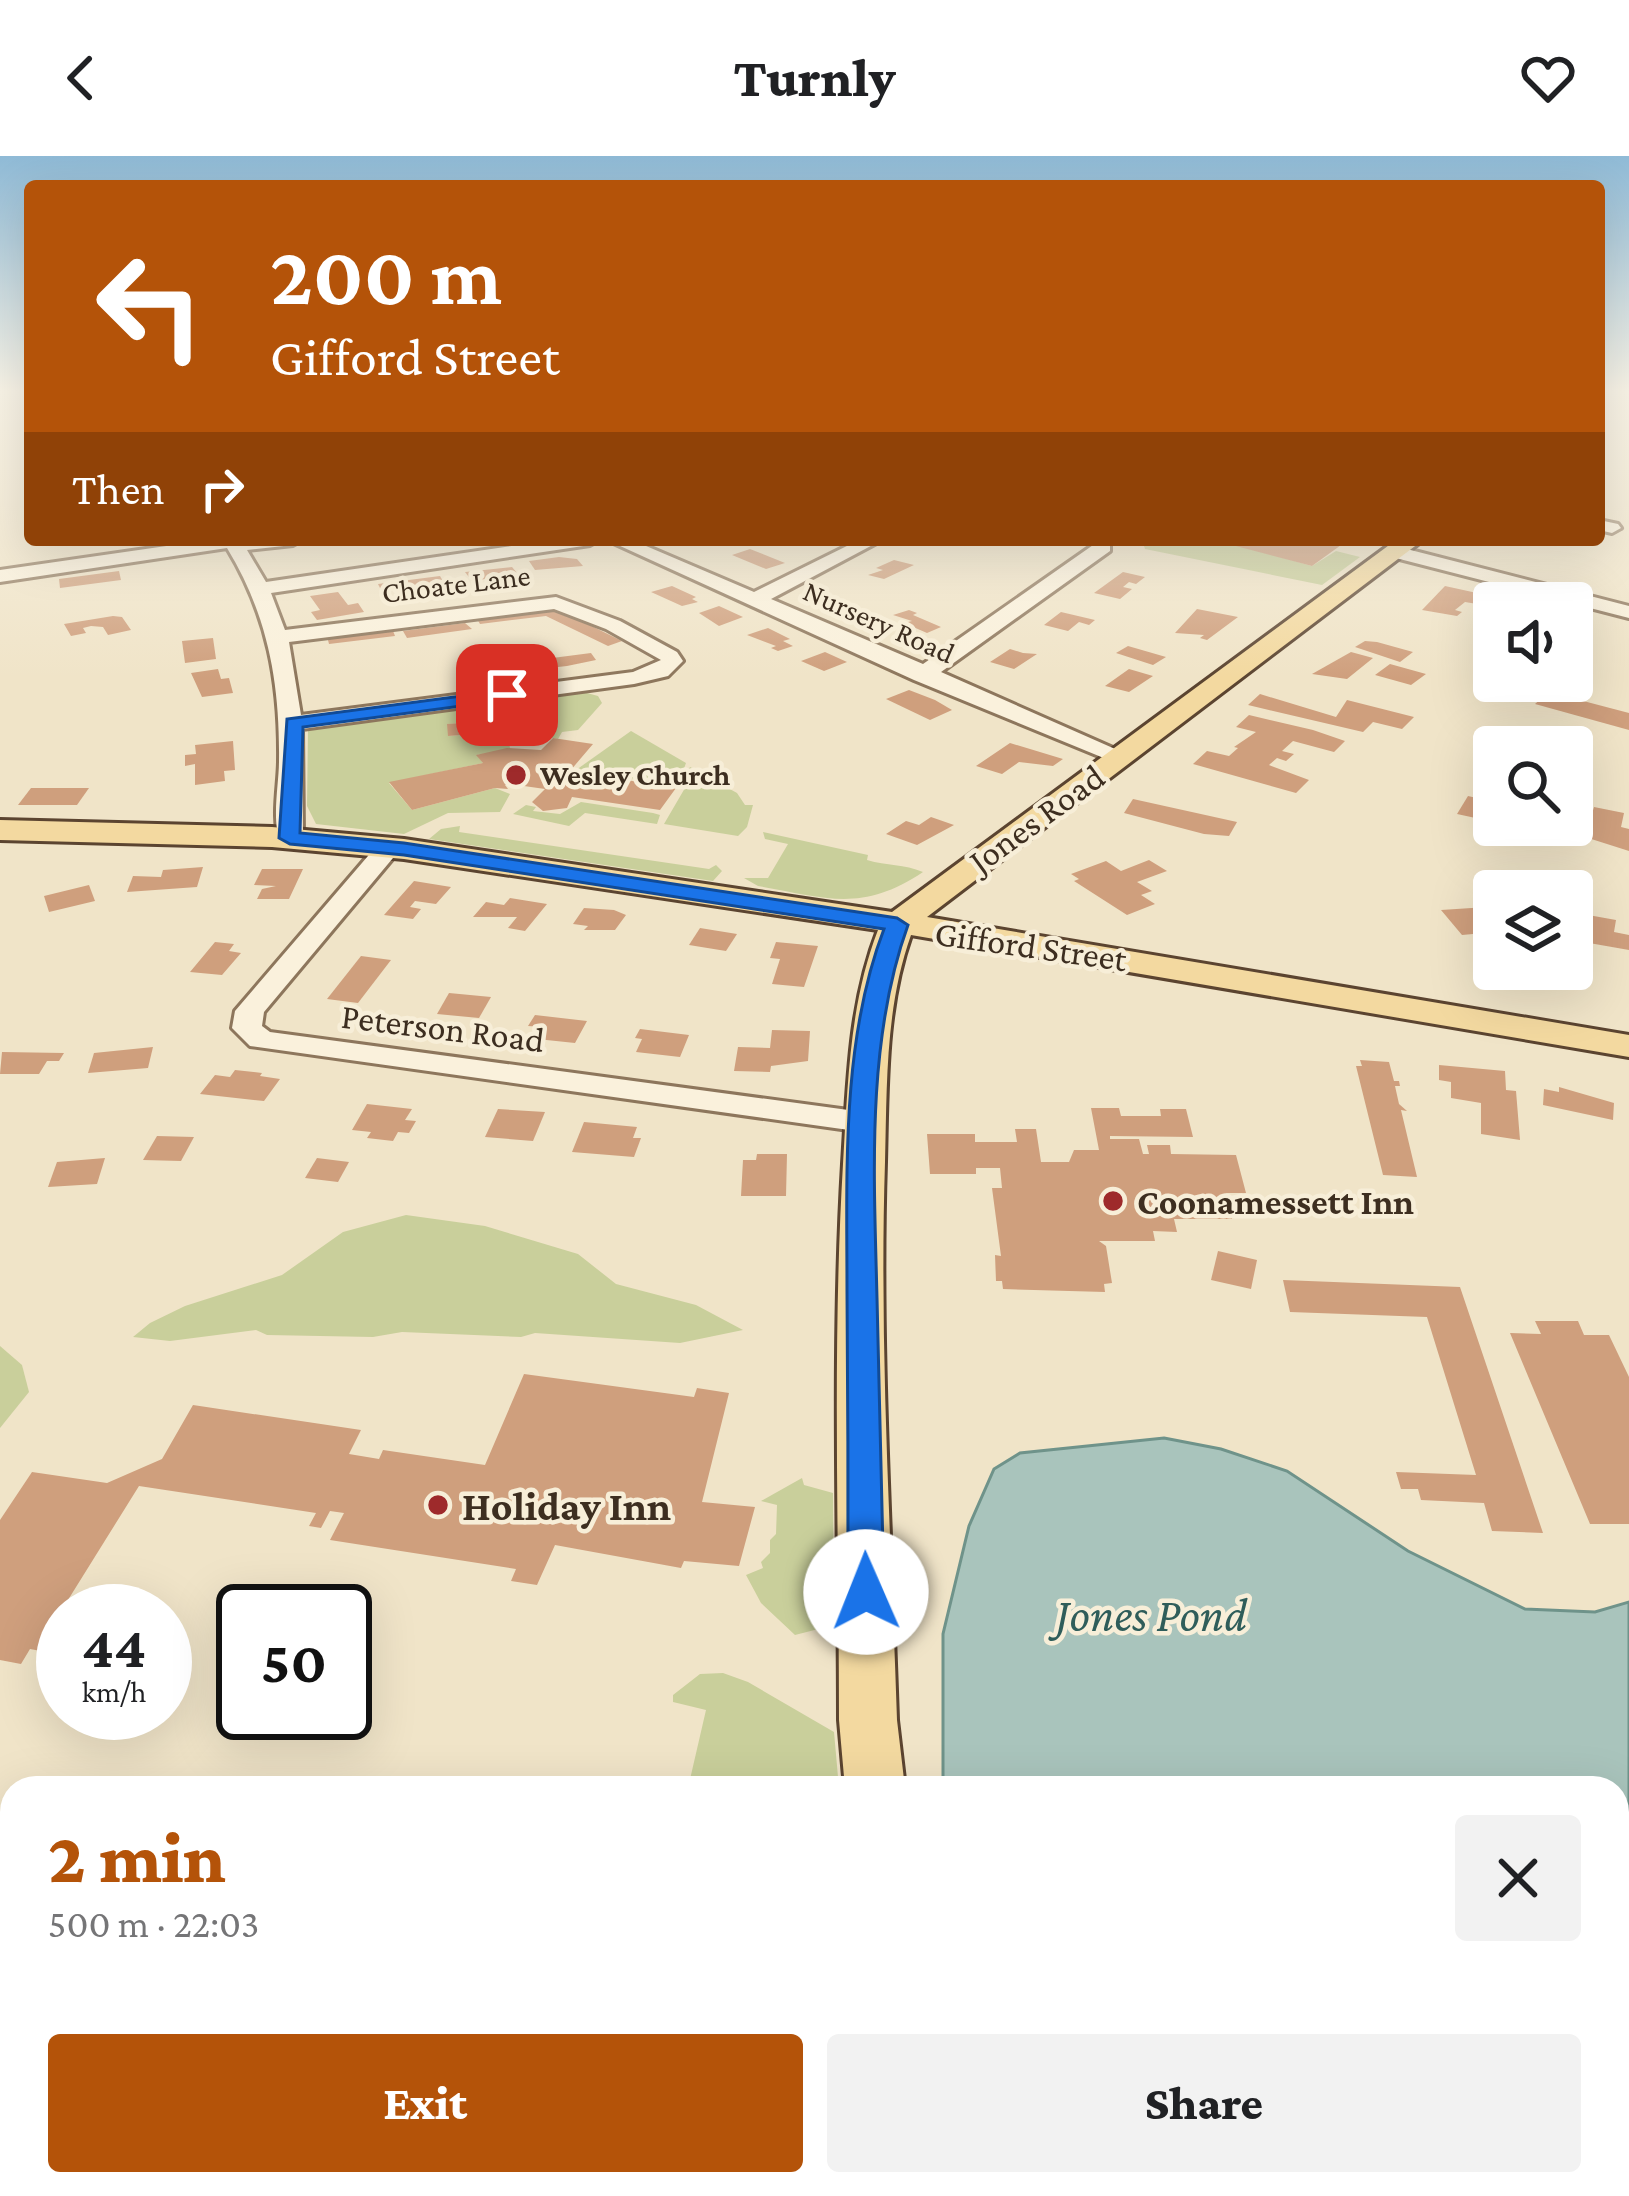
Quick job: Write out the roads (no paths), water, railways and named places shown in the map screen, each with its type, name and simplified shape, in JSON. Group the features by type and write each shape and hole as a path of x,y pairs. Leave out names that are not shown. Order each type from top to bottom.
{"main road":[{"name":"Jones Road","path":"897,925 1403,546"},
{"name":"Gifford Street","path":"0,830 290,838 389,847 1104,954 1629,1046"},
{"path":"874,1776 868,1720 860,1278 863,1122 870,1036 883,963 897,925"}],"street":[{"path":"0,575 211,546"},
{"path":"235,546 261,589 278,637 293,723 290,838"},
{"path":"261,589 550,546"},
{"name":"Nursery Road","path":"630,546 1119,756"},
{"path":"756,599 861,546"},
{"path":"922,675 1103,547 1098,546"},
{"path":"1403,546 1629,612"},
{"name":"Choate Lane","path":"278,637 556,603 613,625 670,656 671,661 634,678 293,723"},
{"name":"Peterson Road","path":"389,847 250,1011 247,1028 261,1040 863,1122"}],"water":[{"name":"Jones Pond","path":"1164,1438 1221,1449 1287,1471 1408,1551 1525,1609 1595,1612 1629,1602 1629,1776 943,1776 943,1634 969,1526 994,1469 1020,1453"}],"place":[{"name":"Wesley Church","path":"516,775"},
{"name":"Coonamessett Inn","path":"1113,1201"},
{"name":"Holiday Inn","path":"438,1505"}]}
